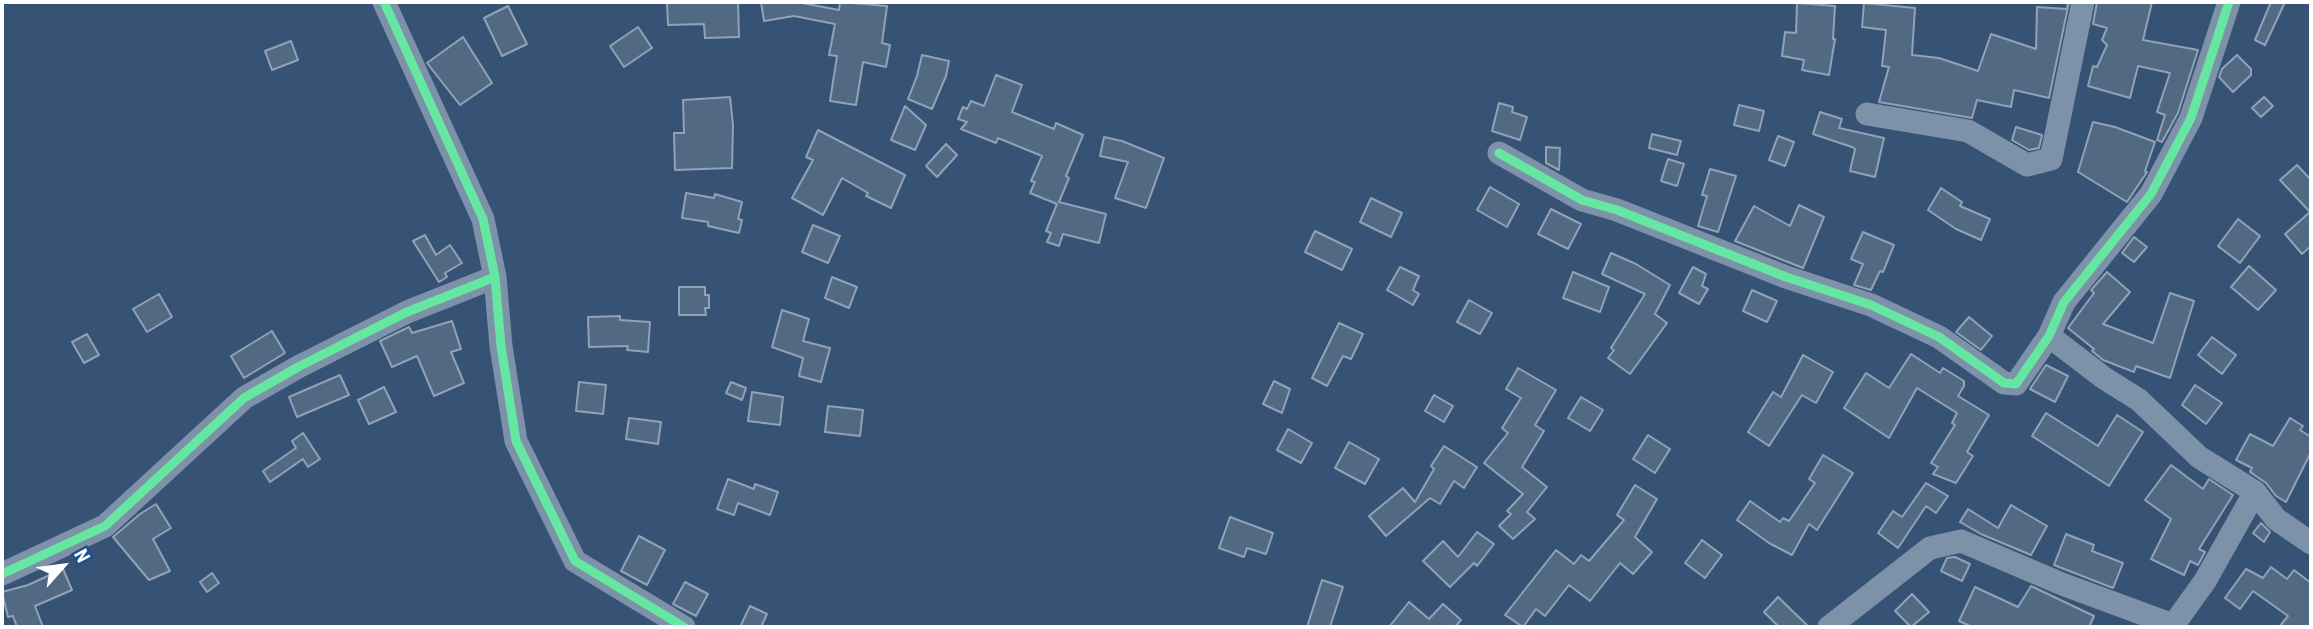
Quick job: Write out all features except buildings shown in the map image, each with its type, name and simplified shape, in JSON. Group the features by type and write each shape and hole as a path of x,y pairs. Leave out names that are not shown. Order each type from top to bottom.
{"street":[{"path":"384,2 483,219 495,277 501,346 516,441 575,561 684,627"},
{"path":"1867,114 1968,131 2027,165 2051,159 2083,2"},
{"path":"1499,153 1582,200 1617,210 1786,277 1871,305 1939,337 2004,383 2016,384 2049,336 2064,302 2151,194 2191,118 2229,2"},
{"path":"2,574 105,526 244,398 298,367 407,312 495,277"},
{"path":"2049,336 2104,378 2139,400 2199,457 2255,492 2276,519 2311,543"},
{"path":"1829,627 1930,548 1961,541 2062,584 2173,626 2206,581 2255,492"}],"cycle path":[{"path":"384,2 483,219 495,277 501,346 516,441 575,561 684,627"},
{"path":"1499,153 1582,200 1617,210 1786,277 1871,305 1939,337 2004,383 2016,384 2049,336 2064,302 2151,194 2191,118 2229,2"},
{"path":"2,574 105,526 244,398 298,367 407,312 495,277"}]}
